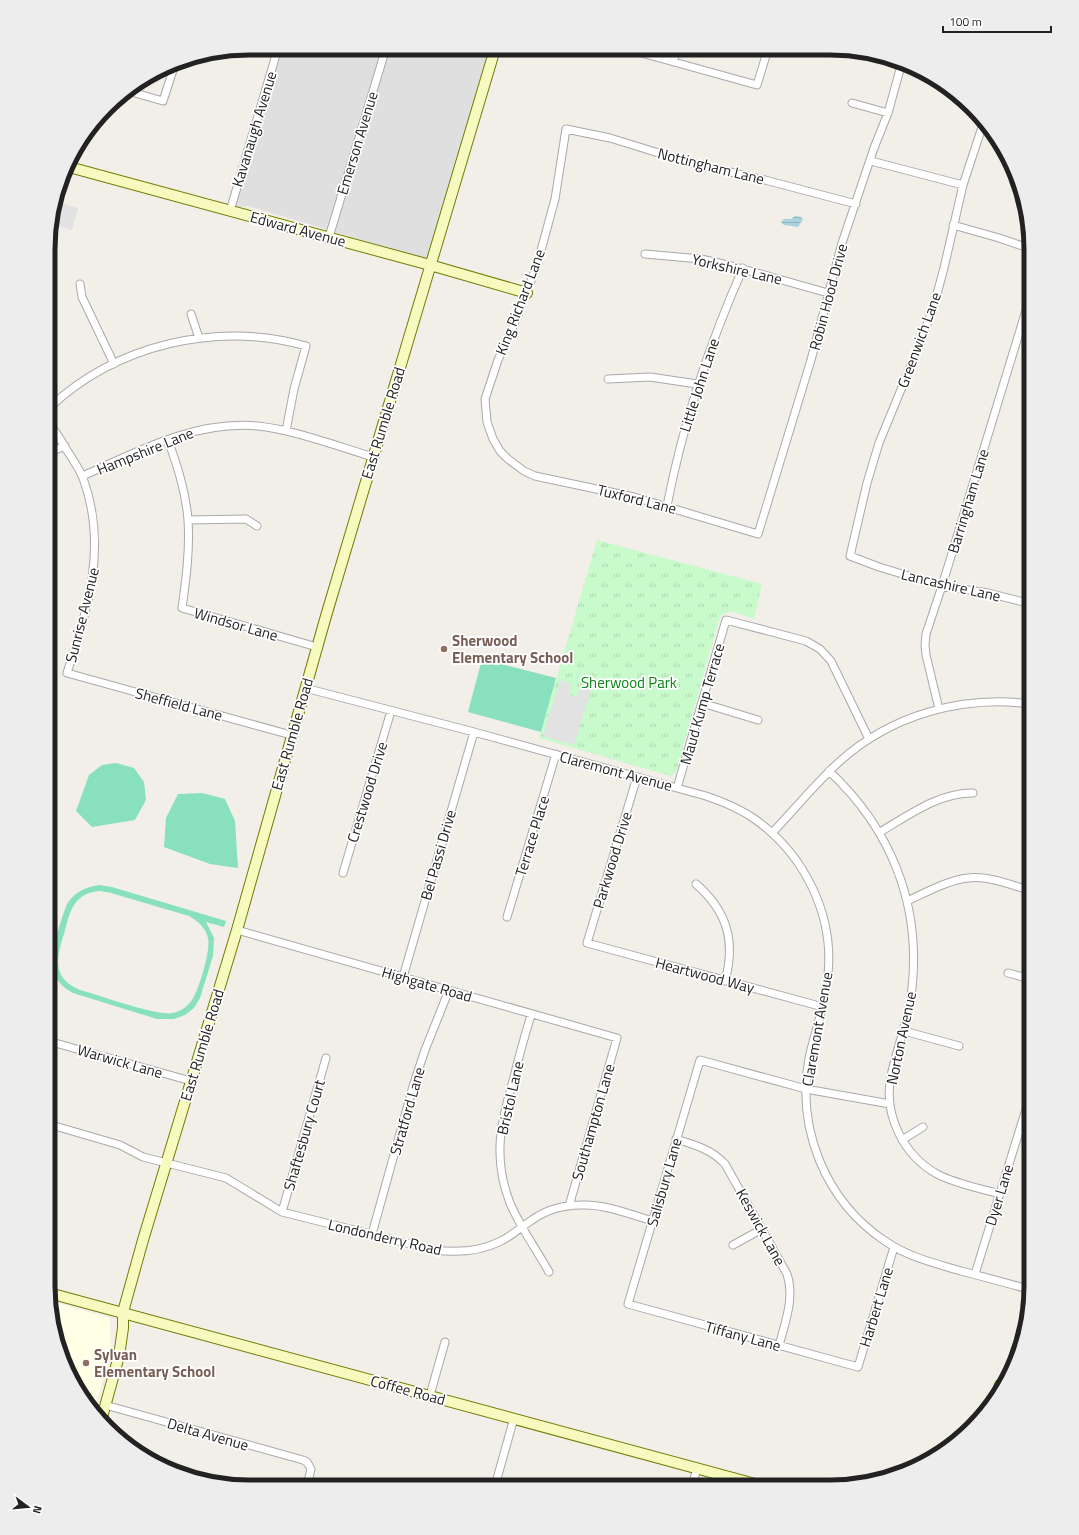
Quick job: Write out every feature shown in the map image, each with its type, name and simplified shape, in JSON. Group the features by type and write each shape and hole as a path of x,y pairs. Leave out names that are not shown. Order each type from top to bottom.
{"street":[{"name":"Kavanaugh Avenue","path":"230,211 276,55"},
{"name":"Emerson Avenue","path":"329,237 384,55"},
{"name":"East Rumble Road","path":"103,1414 119,1356 123,1328 123,1312 166,1163 237,930 291,735 372,457 493,55"},
{"path":"648,55 758,85 767,55"},
{"path":"673,62 675,55"},
{"name":"Robin Hood Drive","path":"758,534 811,360 840,250 874,148 888,113 900,68"},
{"path":"134,93 163,101 172,71"},
{"path":"852,102 888,113"},
{"name":"Greenwich Lane","path":"850,556 865,489 879,443 926,327 944,268 963,185 982,128"},
{"name":"Nottingham Lane","path":"566,129 610,138 691,163 831,196 856,204"},
{"name":"King Richard Lane","path":"515,466 500,451 491,435 487,422 485,399 498,360 527,293 547,232 555,199 566,129"},
{"path":"870,161 963,185"},
{"name":"Edward Avenue","path":"73,168 430,264 527,293"},
{"path":"954,225 1024,247"},
{"name":"Yorkshire Lane","path":"645,254 701,259 743,268 828,293"},
{"name":"Little John Lane","path":"667,506 678,451 697,384 716,330 743,268"},
{"path":"80,284 82,297 114,364"},
{"path":"191,314 199,338"},
{"name":"Barringham Lane","path":"939,709 926,655 926,634 1024,317"},
{"path":"55,403 74,387 93,375 114,364 148,350 199,338 248,336 274,339 306,346 294,389 286,431"},
{"path":"608,379 650,377 697,384"},
{"name":"Hampshire Lane","path":"83,476 123,457 186,433 206,428 236,425 258,426 286,431 372,457"},
{"name":"Sunrise Avenue","path":"55,432 83,476 94,520 95,562 91,587 81,628 67,673"},
{"name":"Windsor Lane","path":"168,440 180,478 188,520 188,565 182,608 317,647"},
{"path":"55,450 65,446"},
{"name":"Tuxford Lane","path":"515,466 546,479 591,487 667,506 758,534"},
{"path":"188,520 246,519 258,526"},
{"name":"Lancashire Lane","path":"850,556 879,567 942,586 988,593 1024,602"},
{"name":"Maud Kump Terrace","path":"677,788 726,620 806,641 820,650 831,661 869,739"},
{"name":"Sheffield Lane","path":"67,673 291,735"},
{"name":"Claremont Avenue","path":"305,688 556,754 723,802 755,819 772,833 788,850 804,872 817,899 824,922 829,955 829,973 823,1007 810,1057 806,1089 807,1110 814,1146 829,1182 847,1207 862,1223 894,1247 926,1261 1024,1288"},
{"path":"772,833 840,761 869,739 906,720 939,709 977,702 996,701 1024,703"},
{"path":"702,703 758,720"},
{"name":"Crestwood Drive","path":"342,873 391,711"},
{"name":"Bel Passi Drive","path":"403,977 474,732"},
{"name":"Terrace Place","path":"507,917 556,754"},
{"name":"Norton Avenue","path":"830,771 856,798 880,832 896,866 907,901 911,922 914,967 912,989 904,1031 891,1076 890,1104 892,1116 902,1140 919,1161 937,1174 950,1180 1000,1194"},
{"name":"Parkwood Drive","path":"587,944 637,777"},
{"path":"880,832 931,802 954,794 973,793"},
{"path":"907,901 958,880 968,878 988,879 1024,889"},
{"path":"696,884 707,893 715,903 722,915 728,932 730,954 729,967 725,981"},
{"name":"Highgate Road","path":"237,930 449,990 531,1015 617,1038"},
{"name":"Heartwood Way","path":"587,944 823,1007"},
{"path":"1008,973 1024,977"},
{"name":"Stratford Lane","path":"372,1234 414,1083 425,1050 449,990"},
{"name":"Bristol Lane","path":"531,1015 504,1112 500,1141 500,1159 506,1191 514,1210 549,1272"},
{"path":"904,1031 959,1046"},
{"name":"Southampton Lane","path":"569,1206 617,1038"},
{"name":"Warwick Lane","path":"55,1043 191,1081"},
{"name":"Shaftesbury Court","path":"282,1212 326,1058"},
{"name":"Salisbury Lane","path":"628,1304 700,1060 806,1089"},
{"path":"806,1089 890,1104"},
{"name":"Dyer Lane","path":"975,1274 1024,1116"},
{"name":"Londonderry Road","path":"55,1126 120,1145 143,1157 226,1178 282,1212 434,1250 458,1252 488,1247 512,1234 546,1212 569,1206 581,1205 606,1207 652,1221"},
{"path":"902,1140 923,1127"},
{"name":"Keswick Lane","path":"676,1139 702,1147 721,1160 732,1176 787,1274 791,1291 791,1300 779,1346"},
{"path":"733,1245 762,1229"},
{"name":"Harbert Lane","path":"858,1367 894,1247"},
{"name":"Coffee Road","path":"55,1295 741,1480"},
{"name":"Tiffany Lane","path":"628,1304 858,1367"},
{"path":"430,1396 445,1342"},
{"name":"Delta Avenue","path":"105,1405 303,1460 310,1466 311,1472 309,1480"},
{"path":"497,1480 514,1418"},
{"path":"694,1480 697,1468"}],"shaded area":[{"path":"279,55 489,55 428,260 248,206 234,208"},
{"path":"61,203 78,208 72,230 57,226"},
{"path":"560,680 571,684 569,692 571,696 575,697 582,687 591,690 574,745 543,736"},
{"name":"Sylvan Elementary School","path":"56,1303 110,1318 111,1351 96,1405 75,1372 65,1348"}],"green space":[{"name":"Sherwood Park","path":"597,540 762,584 754,619 731,611 720,616 676,772 671,776 539,738"},
{"path":"482,659 556,678 541,732 468,712"},
{"path":"116,763 134,768 144,782 146,800 135,820 92,827 76,811 89,775 102,765"},
{"path":"202,793 225,799 235,821 238,868 210,864 164,847 166,818 178,794"},
{"path":"99,885 112,887 226,921 224,927 206,922 214,938 213,956 200,998 194,1008 185,1015 174,1019 157,1019 73,993 59,981 55,975 55,943 57,934 67,904 77,893","holes":["100,891 111,893 189,916 205,931 208,938 208,951 204,970 195,995 190,1003 178,1012 164,1013 154,1011 80,990 65,980 61,974 58,966 58,959 68,918 74,905 84,895"]}],"water":[{"path":"795,216 803,219 798,227 784,225 781,222 784,219 791,219"}],"place":[{"name":"Sherwood Elementary School","path":"444,649"},
{"name":"Sylvan Elementary School","path":"86,1363"}]}
